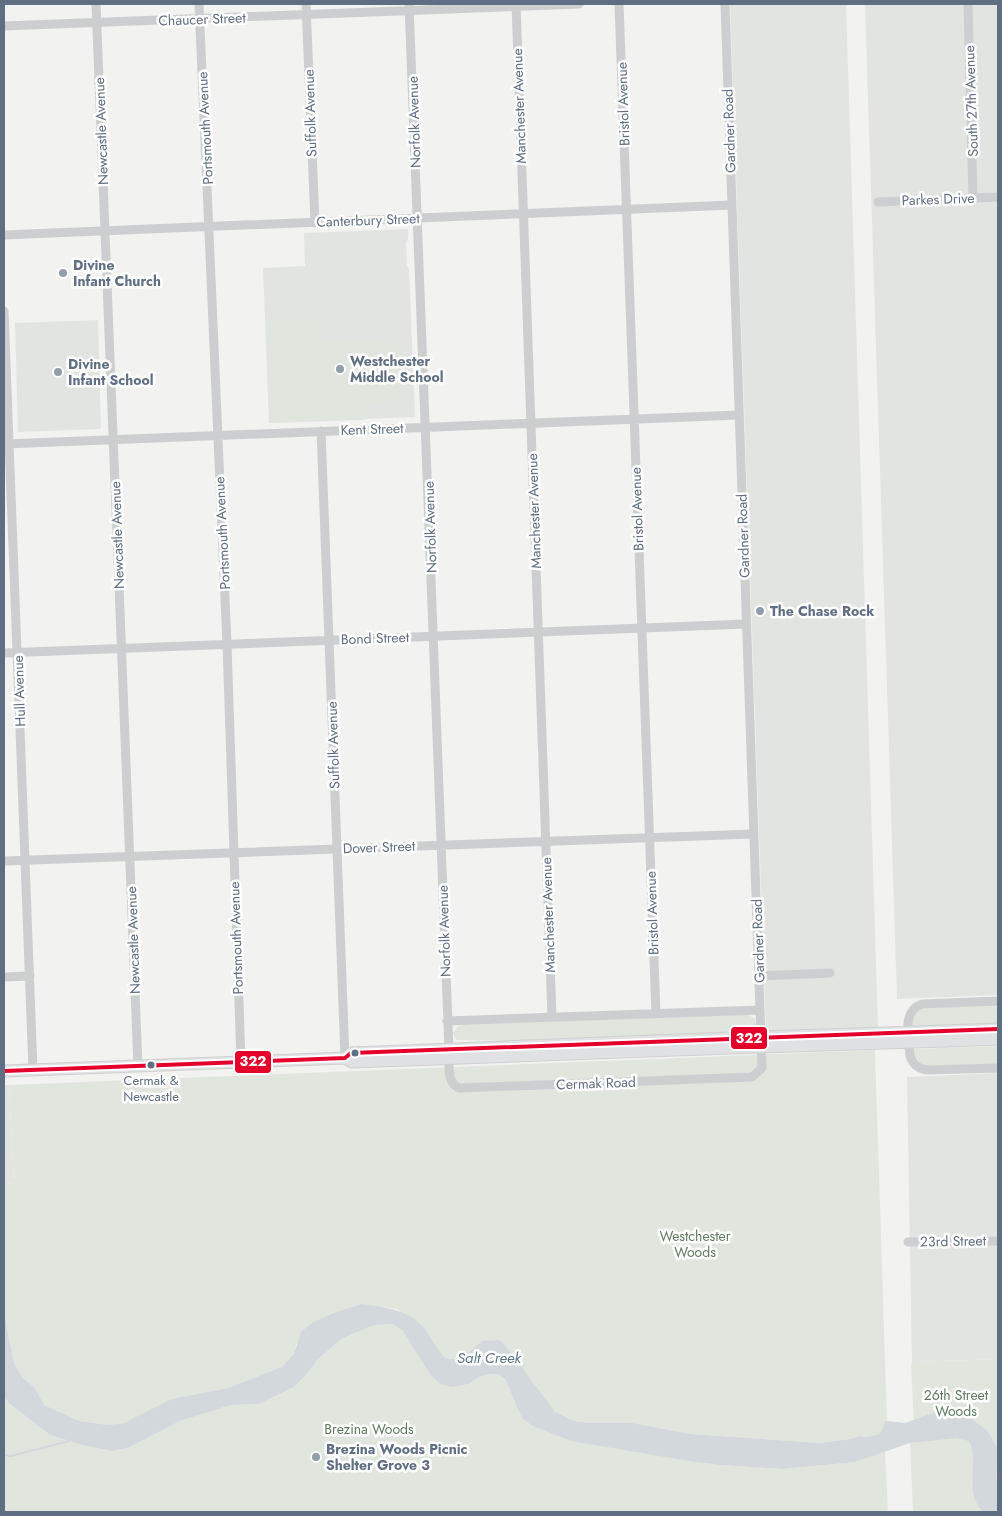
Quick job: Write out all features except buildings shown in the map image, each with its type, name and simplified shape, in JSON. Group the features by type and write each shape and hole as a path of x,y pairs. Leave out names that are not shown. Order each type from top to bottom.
{"main road":[{"path":"945,1036 998,1029"},
{"path":"4,1072 345,1058 351,1053 449,1054 945,1036 998,1039"}],"street":[{"name":"Newcastle Avenue","path":"96,4 138,1067"},
{"name":"Portsmouth Avenue","path":"199,4 227,644 241,1062"},
{"name":"Suffolk Avenue","path":"306,4 314,223"},
{"name":"Chaucer Street","path":"4,26 306,15 410,7 580,4"},
{"name":"Bristol Avenue","path":"619,4 656,1014"},
{"name":"Gardner Road","path":"725,4 762,1068"},
{"name":"South 27th Avenue","path":"968,4 973,198"},
{"name":"Manchester Avenue","path":"516,5 552,1018"},
{"name":"Norfolk Avenue","path":"410,7 449,1054"},
{"name":"Parkes Drive","path":"878,202 998,197"},
{"name":"Canterbury Street","path":"4,235 732,206"},
{"name":"Hull Avenue","path":"4,311 6,444 26,860 33,1070"},
{"name":"Kent Street","path":"6,444 739,415"},
{"name":"Suffolk Avenue","path":"321,431 345,1058"},
{"name":"Bond Street","path":"4,653 746,624"},
{"name":"Dover Street","path":"4,861 754,834"},
{"path":"759,976 830,973"},
{"path":"4,977 30,976"},
{"path":"998,1001 922,1004 911,1011 908,1018 910,1056 912,1062 919,1068 928,1070 998,1068"},
{"path":"447,1021 760,1010"},
{"name":"Cermak Road","path":"449,1054 450,1079 454,1086 460,1088 752,1077 762,1068"},
{"name":"23rd Street","path":"908,1242 998,1241"}],"shaded area":[{"path":"730,4 846,4 878,1027 766,1032"},
{"path":"865,4 998,4 998,995 897,999"},
{"name":"Westchester Middle School","path":"408,229 406,243 407,266 409,268 415,417 269,423 263,268 305,266 304,233"},
{"name":"Divine Infant School","path":"98,320 101,429 18,432 15,323"},
{"path":"998,1073 998,1359 912,1362 907,1077"},
{"path":"4,1085 9,1085 14,1183 4,1184"}],"green space":[{"path":"311,319 315,323 317,337 321,341 397,339 400,401 363,402 363,420 269,423 266,321"},
{"path":"998,1005 998,1024 912,1027 914,1016 917,1011 923,1008"},
{"path":"746,1014 754,1018 757,1032 507,1041 456,1040 453,1033 458,1026 463,1025"},
{"path":"998,1046 998,1064 923,1066 916,1059 913,1049"},
{"name":"Westchester Woods","path":"875,1050 887,1421 884,1422 879,1434 820,1443 690,1434 633,1423 574,1421 555,1413 506,1346 482,1341 461,1356 445,1358 432,1343 427,1331 397,1309 361,1304 313,1322 297,1343 290,1360 275,1371 228,1388 171,1399 124,1423 108,1425 78,1421 44,1405 35,1388 23,1378 14,1363 4,1312 4,1184 14,1183 9,1085"},
{"name":"Brezina Woods","path":"393,1324 403,1331 414,1348 453,1387 469,1384 477,1378 488,1374 499,1374 506,1380 515,1403 628,1450 720,1465 783,1469 855,1462 885,1451 888,1512 4,1512 4,1397 10,1404 50,1435 82,1445 112,1451 128,1448 180,1421 231,1405 259,1404 294,1387 318,1359 343,1338 374,1325"},
{"name":"26th Street Woods","path":"998,1359 998,1512 913,1512 910,1443 915,1443 912,1362"}],"water":[{"name":"Salt Creek","path":"361,1304 398,1311 414,1319 427,1332 445,1358 455,1359 464,1356 482,1341 499,1340 506,1346 555,1412 574,1421 633,1423 690,1434 820,1443 879,1434 884,1422 905,1423 944,1409 970,1418 987,1430 997,1447 998,1512 983,1512 977,1503 974,1495 973,1459 969,1441 956,1438 910,1443 855,1462 783,1469 689,1461 571,1441 533,1426 523,1419 506,1380 499,1374 488,1374 477,1378 469,1384 453,1387 440,1384 430,1374 403,1331 393,1324 374,1325 343,1338 318,1359 294,1387 259,1404 231,1405 180,1421 128,1448 112,1451 82,1445 50,1435 10,1404 4,1397 4,1312 14,1363 23,1378 35,1388 44,1405 79,1421 108,1425 124,1423 171,1399 228,1388 282,1367 294,1354 301,1332 313,1322"}],"waterway":[{"path":"4,1455 11,1456 69,1441"}],"transit line":[{"name":"322","path":"4,1071 345,1058 351,1053 998,1029"}],"place":[{"name":"Divine Infant Church","path":"63,273"},
{"name":"Westchester Middle School","path":"340,369"},
{"name":"Divine Infant School","path":"58,372"},
{"name":"The Chase Rock","path":"760,611"},
{"name":"Cermak & Newcastle","path":"151,1065"},
{"name":"Brezina Woods Picnic Shelter Grove 3","path":"316,1457"}]}
